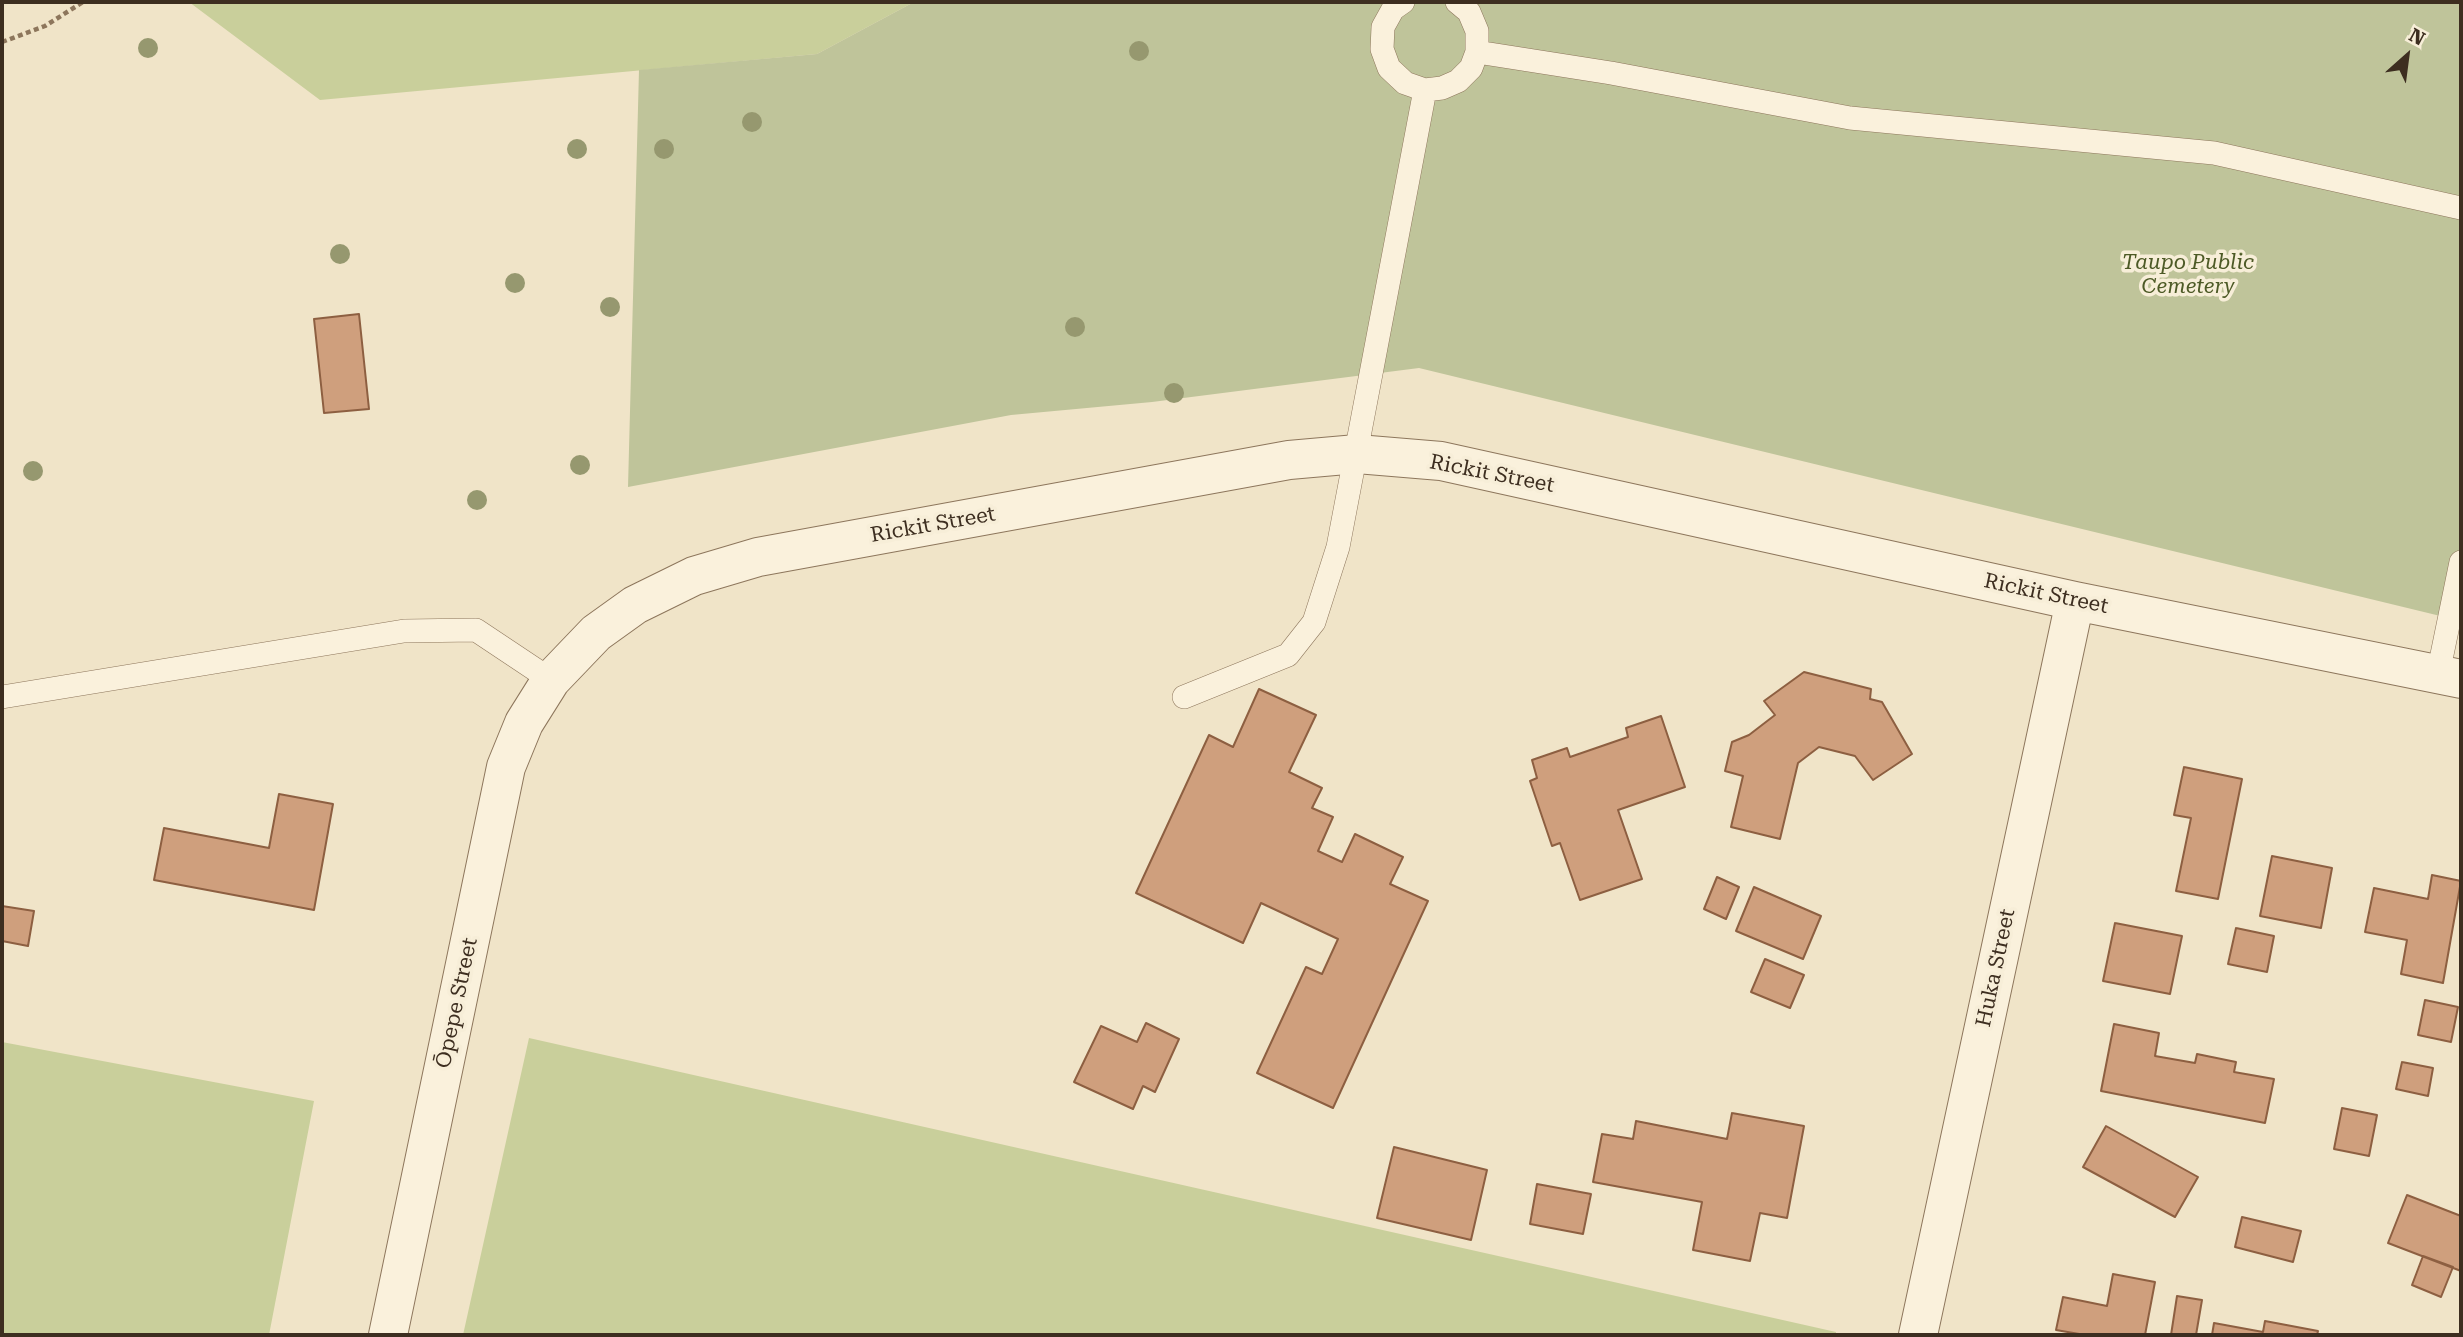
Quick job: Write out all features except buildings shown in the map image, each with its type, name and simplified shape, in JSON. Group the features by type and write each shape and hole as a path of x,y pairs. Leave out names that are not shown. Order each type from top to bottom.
{"street":[{"name":"Rickit Street","path":"551,680 596,632 635,605 694,576 758,557 1289,460 1357,454 1441,461 2075,601 2450,677"},
{"name":"Huka Street","path":"1918,1335 2075,601"},
{"name":"Ōpepe Street","path":"388,1335 506,767 523,723 551,680"}],"lane":[{"path":"1404,2 1393,9 1383,27 1382,49 1390,68 1405,83 1425,89 1442,88 1458,81 1471,68 1477,52 1477,31 1469,12 1457,2"},
{"path":"1477,52 1611,73 1850,118 2214,153 2461,208"},
{"path":"1184,697 1288,655 1314,622 1338,547 1425,89"},
{"path":"2450,677 2461,562"},
{"path":"2,697 404,631 476,630 551,680"}],"path":[{"path":"2,42 45,26 83,2"}],"green space":[{"path":"189,2 914,2 817,54 320,100"},
{"name":"Taupo Public Cemetery","path":"914,2 2461,2 2461,621 1419,368 1152,402 1011,415 628,487 639,70 817,54"},
{"path":"529,1038 1836,1332 1836,1335 463,1335"},
{"path":"2,1042 314,1101 269,1335 2,1335"}]}
